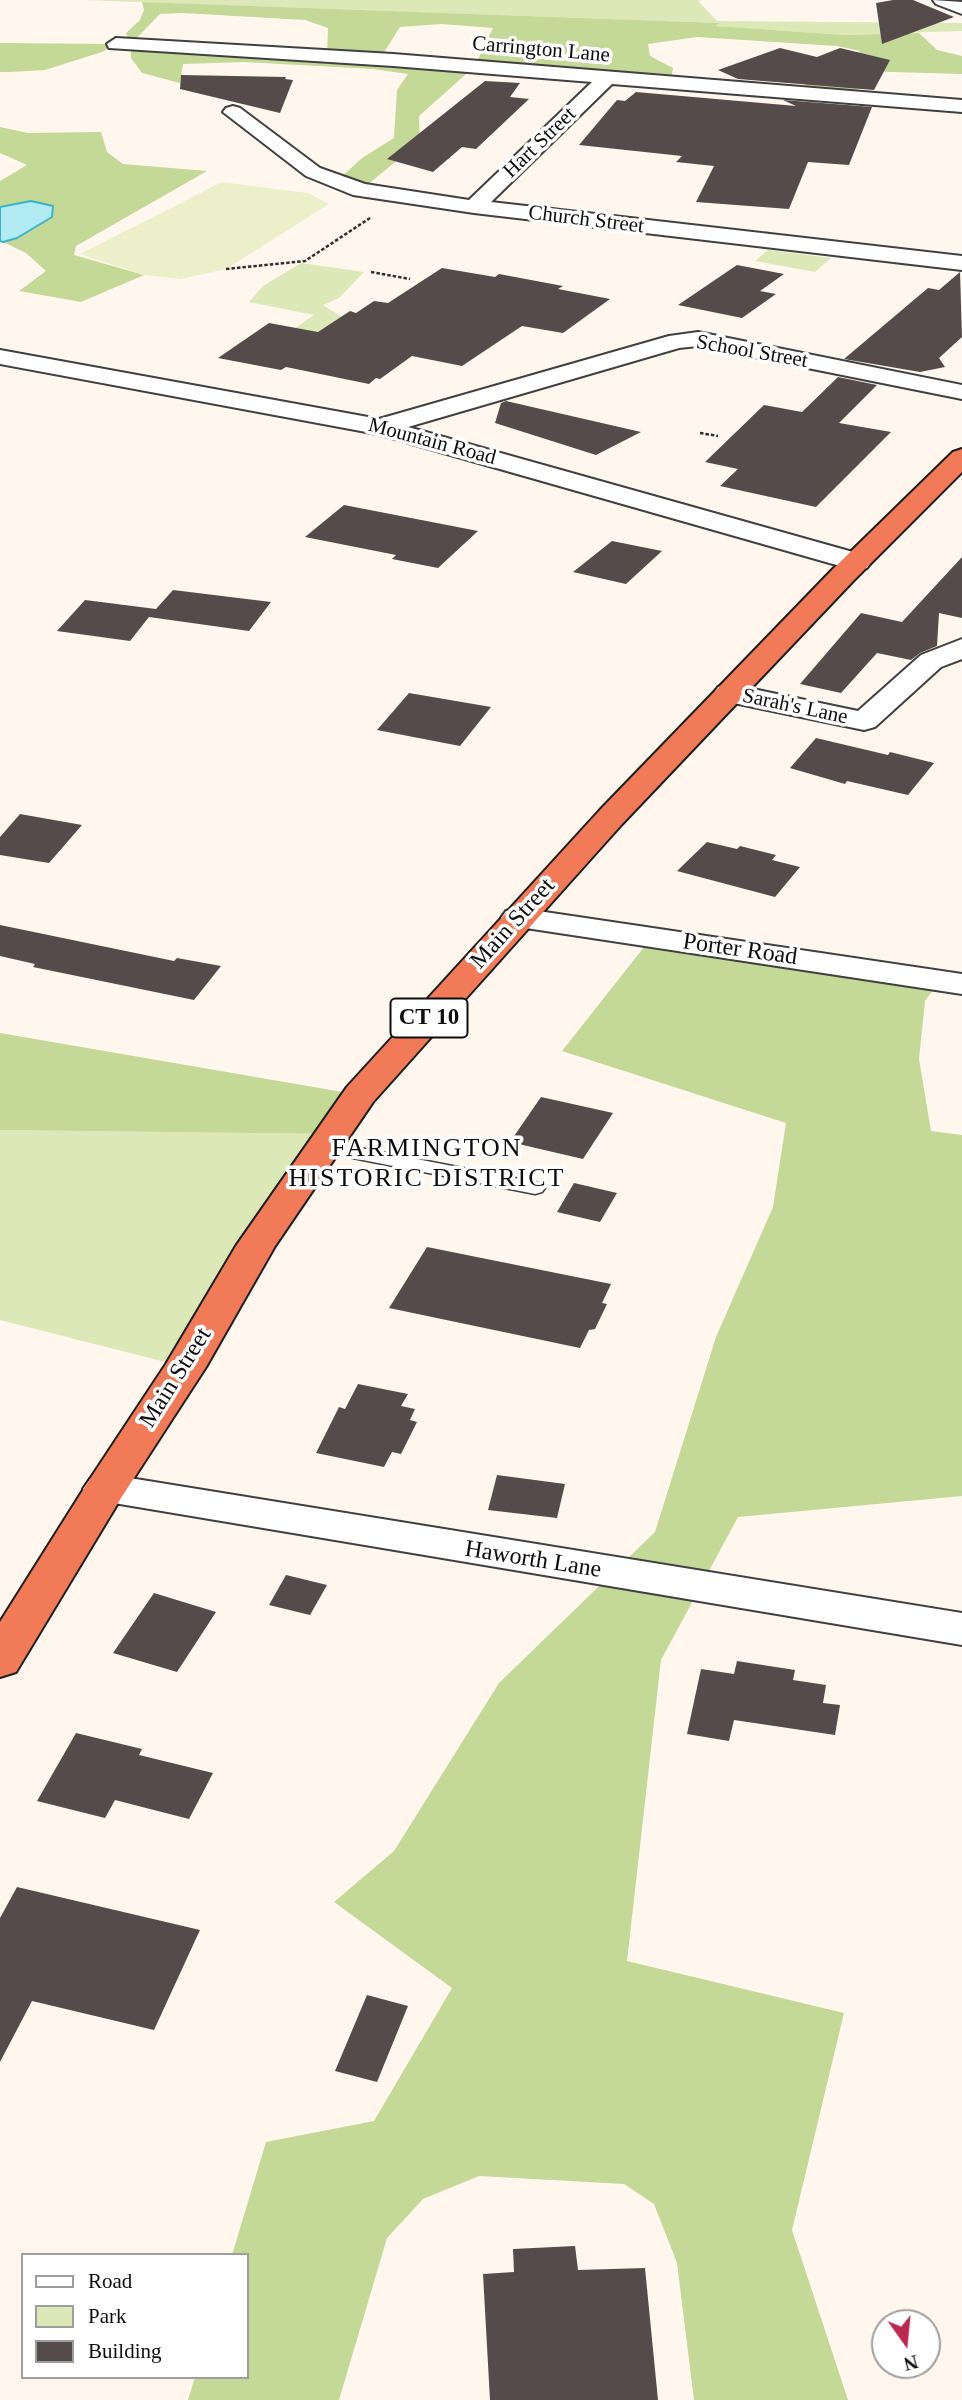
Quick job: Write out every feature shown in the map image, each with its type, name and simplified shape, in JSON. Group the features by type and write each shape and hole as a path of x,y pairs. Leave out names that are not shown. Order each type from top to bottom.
{"highway":[{"name":"Main Street","path":"0,1660 105,1489 185,1367 256,1246 360,1095 518,918 729,693 962,457"}],"street":[{"path":"942,0 962,9"},
{"name":"Carrington Lane","path":"116,44 393,60 962,106"},
{"name":"Hart Street","path":"474,206 606,79"},
{"name":"Church Street","path":"233,113 292,158 335,183 361,190 474,206 962,263"},
{"name":"School Street","path":"380,427 677,341 698,339 962,392"},
{"name":"Mountain Road","path":"0,357 380,427 857,562"},
{"path":"432,441 463,402"},
{"name":"Sarah's Lane","path":"729,693 864,721 931,662 962,649"},
{"name":"Porter Road","path":"518,918 962,984"},
{"name":"Haworth Lane","path":"105,1489 962,1629"}],"lane":[{"path":"324,1147 535,1188"}],"path":[{"path":"226,269 304,261 372,216"},
{"path":"371,272 410,279"},
{"path":"700,433 718,436"}],"green space":[{"path":"83,0 702,0 698,1 717,21 962,23 962,31 845,35 713,26 717,23"},
{"path":"142,2 719,23 715,26 845,35 919,33 937,50 962,56 962,74 856,71 856,88 872,99 805,94 805,81 840,69 860,51 837,46 697,37 648,44 650,56 673,68 670,84 474,67 419,116 420,147 405,154 361,190 335,183 362,158 394,138 397,90 408,74 373,69 244,62 183,64 180,83 142,73 131,58 131,45 126,33 140,20 144,10","holes":["160,14 305,20 328,28 327,56 131,44","441,24 493,28 474,67 380,59 400,27"]},
{"path":"0,43 116,44 102,52 45,70 0,72"},
{"path":"0,127 28,133 101,132 107,152 123,164 207,171 76,246 74,255 144,275 81,302 19,291 46,271 26,253 3,242 17,238 31,201 0,207 0,181 27,165 0,153"},
{"path":"222,182 308,193 329,204 226,269 181,279 144,275 80,254"},
{"path":"768,250 831,258 815,272 755,261"},
{"path":"301,263 364,272 339,298 323,305 342,317 309,338 285,335 314,315 249,302 263,286"},
{"path":"652,937 940,980 925,1001 919,1059 931,1131 962,1135 962,1496 738,1517 661,1660 627,1961 844,2013 792,2230 848,2400 694,2400 677,2263 654,2204 624,2184 479,2176 423,2199 387,2238 339,2400 188,2400 194,2379 248,2379 248,2253 233,2253 266,2142 374,2121 452,1988 334,1902 394,1851 499,1683 655,1532 716,1337 773,1207 786,1123 562,1051"},
{"path":"0,1033 360,1095 333,1134 0,1130"},
{"path":"0,1130 333,1134 185,1367 0,1320"}],"water":[{"path":"31,201 53,206 52,217 17,238 0,241 0,207"}],"building":[{"path":"913,0 954,17 882,44 876,3"},
{"path":"780,48 817,57 840,48 890,60 874,90 738,79 718,70"},
{"path":"181,75 286,77 285,79 293,80 280,113 180,89"},
{"path":"485,81 520,83 510,97 529,99 476,149 462,147 433,172 387,159"},
{"path":"636,92 796,106 783,100 872,107 849,165 808,162 789,209 696,202 714,166 676,162 682,156 579,145 617,100 625,101"},
{"path":"737,265 784,274 760,291 776,294 742,318 678,305"},
{"path":"442,268 495,277 499,274 563,286 558,289 610,299 563,333 522,326 462,366 412,356 369,384 286,367 281,370 218,358 269,323 318,332 350,311 356,313 374,301 388,303"},
{"path":"960,272 962,337 939,358 945,367 920,372 844,359 928,288 939,290"},
{"path":"838,377 877,385 839,423 891,432 816,507 720,486 738,469 705,462 764,405 802,412"},
{"path":"506,401 641,432 596,455 495,423 501,403"},
{"path":"344,505 478,531 438,568 392,559 396,555 305,537"},
{"path":"612,541 662,551 626,584 573,572"},
{"path":"962,557 962,618 939,613 937,646 911,660 877,653 841,693 800,684 861,613 902,622"},
{"path":"173,590 271,602 249,631 149,617 130,641 57,631 85,600 156,609"},
{"path":"409,693 491,707 460,746 377,730"},
{"path":"816,738 934,763 908,795 847,781 845,784 790,768"},
{"path":"20,814 82,825 49,863 0,855 0,837"},
{"path":"707,842 737,849 740,846 776,855 772,860 800,867 775,897 677,871"},
{"path":"0,925 174,961 177,958 221,966 194,1000 33,967 35,964 0,956"},
{"path":"541,1097 613,1113 583,1159 510,1142"},
{"path":"574,1183 617,1193 600,1222 557,1212"},
{"path":"427,1247 611,1284 602,1303 607,1304 595,1329 589,1330 580,1348 389,1308"},
{"path":"358,1384 408,1394 401,1406 415,1409 410,1420 417,1422 401,1454 392,1452 384,1467 316,1453 339,1407 345,1409"},
{"path":"497,1475 565,1484 557,1518 488,1510"},
{"path":"286,1575 327,1585 310,1615 269,1605"},
{"path":"154,1593 216,1612 177,1672 113,1653"},
{"path":"737,1661 795,1670 793,1680 826,1685 823,1703 840,1705 835,1735 734,1720 729,1741 687,1734 701,1669 734,1674"},
{"path":"76,1733 142,1749 139,1755 213,1773 189,1819 115,1800 105,1818 37,1801"},
{"path":"17,1887 200,1930 154,2030 32,2001 0,2062 0,1918"},
{"path":"367,1995 408,2006 377,2082 335,2071"},
{"path":"575,2246 578,2270 645,2268 658,2400 490,2400 483,2274 514,2272 513,2249"}],"district":[{"name":"FARMINGTON HISTORIC DISTRICT","path":"427,1164"}]}
